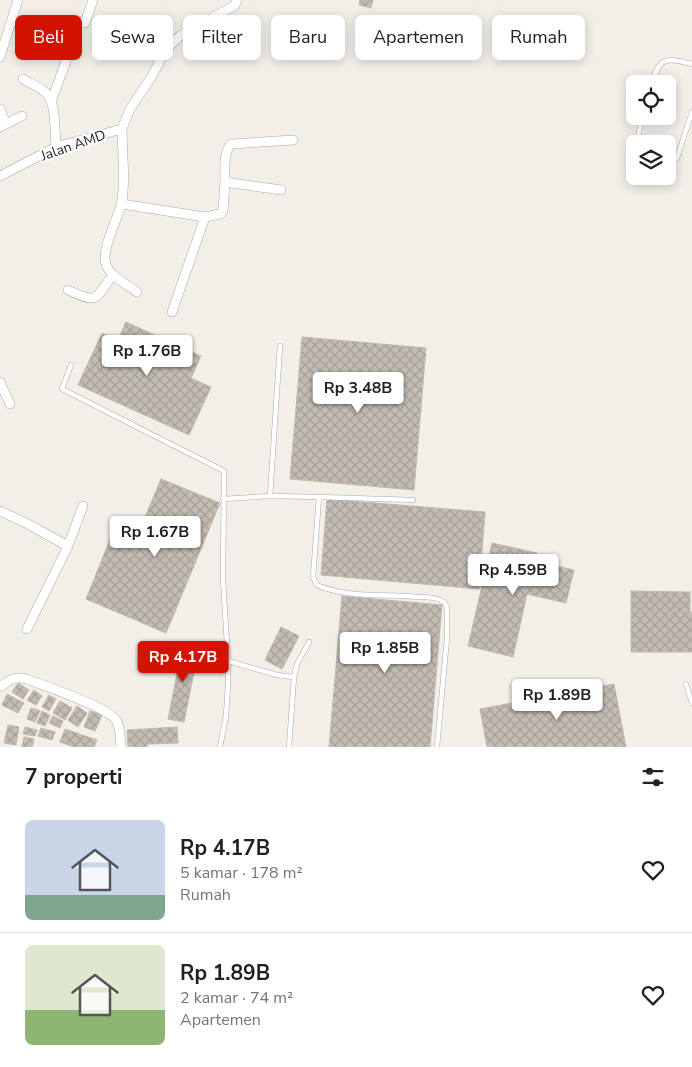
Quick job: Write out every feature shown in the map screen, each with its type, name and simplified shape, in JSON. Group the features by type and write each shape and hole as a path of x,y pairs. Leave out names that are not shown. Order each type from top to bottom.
{"street":[{"path":"0,57 18,0"},
{"path":"51,102 65,64 77,22 85,23 94,0"},
{"name":"Jalan AMD","path":"0,176 56,147 122,128 130,109 152,76 166,49 180,36 235,5 237,0"},
{"path":"22,79 49,97 56,147"},
{"path":"0,109 3,126 22,116"},
{"path":"122,128 122,204 107,246 105,258 106,267 113,275 137,292"},
{"path":"122,204 205,217 220,214 223,211 227,148 231,144 293,140"},
{"path":"225,182 281,190"},
{"path":"172,312 205,217"},
{"path":"68,290 85,298 98,298 113,275"},
{"path":"0,382 10,404"},
{"path":"27,629 68,546 83,506"},
{"path":"0,511 68,546"},
{"path":"0,687 11,678 18,677 103,710 116,718 120,732 120,747"}],"lane":[{"path":"655,75 658,66 665,61 673,60 692,64"},
{"path":"676,159 692,112"},
{"path":"270,496 280,346"},
{"path":"71,365 62,389 224,471 223,579 228,661 226,716 220,747"},
{"path":"223,499 270,496 413,500"},
{"path":"319,497 313,577 317,586 337,592 434,598 444,602 447,607 447,638 437,747"},
{"path":"290,747 294,677 297,664 308,642"},
{"path":"228,661 277,676 294,677"},
{"path":"686,684 692,703"}],"building":[{"path":"360,0 373,0 371,8 359,5"},
{"path":"126,322 201,356 191,378 211,387 189,435 78,385 102,333 118,340"},
{"path":"302,337 426,348 414,490 290,479"},
{"path":"161,479 220,503 166,633 86,599 113,532 135,541"},
{"path":"327,499 485,512 479,589 321,575"},
{"path":"492,543 537,553 535,561 574,570 566,603 527,594 513,657 468,646"},
{"path":"631,591 690,592 690,612 631,611"},
{"path":"342,596 442,605 430,747 329,747"},
{"path":"631,611 692,612 692,652 631,652"},
{"path":"281,627 299,636 282,669 265,660"},
{"path":"183,644 199,647 184,722 168,719"},
{"path":"18,683 29,690 23,699 12,692"},
{"path":"614,684 626,747 487,747 480,709"},
{"path":"34,690 42,696 36,705 27,700"},
{"path":"7,694 24,703 18,713 2,705"},
{"path":"49,695 56,699 49,711 42,707"},
{"path":"60,701 72,708 65,720 53,713"},
{"path":"77,706 87,713 78,727 68,720"},
{"path":"31,708 40,711 35,722 27,719"},
{"path":"42,711 50,715 45,726 37,723"},
{"path":"90,711 102,715 95,731 84,727"},
{"path":"53,716 63,721 60,728 49,723"},
{"path":"8,725 19,727 16,745 4,743"},
{"path":"25,727 37,730 35,736 23,734"},
{"path":"177,727 178,743 147,744 147,747 128,747 127,730"},
{"path":"41,728 55,732 52,740 38,736"},
{"path":"65,729 97,740 94,747 74,747 60,742"},
{"path":"24,737 34,739 32,747 22,747"}]}
